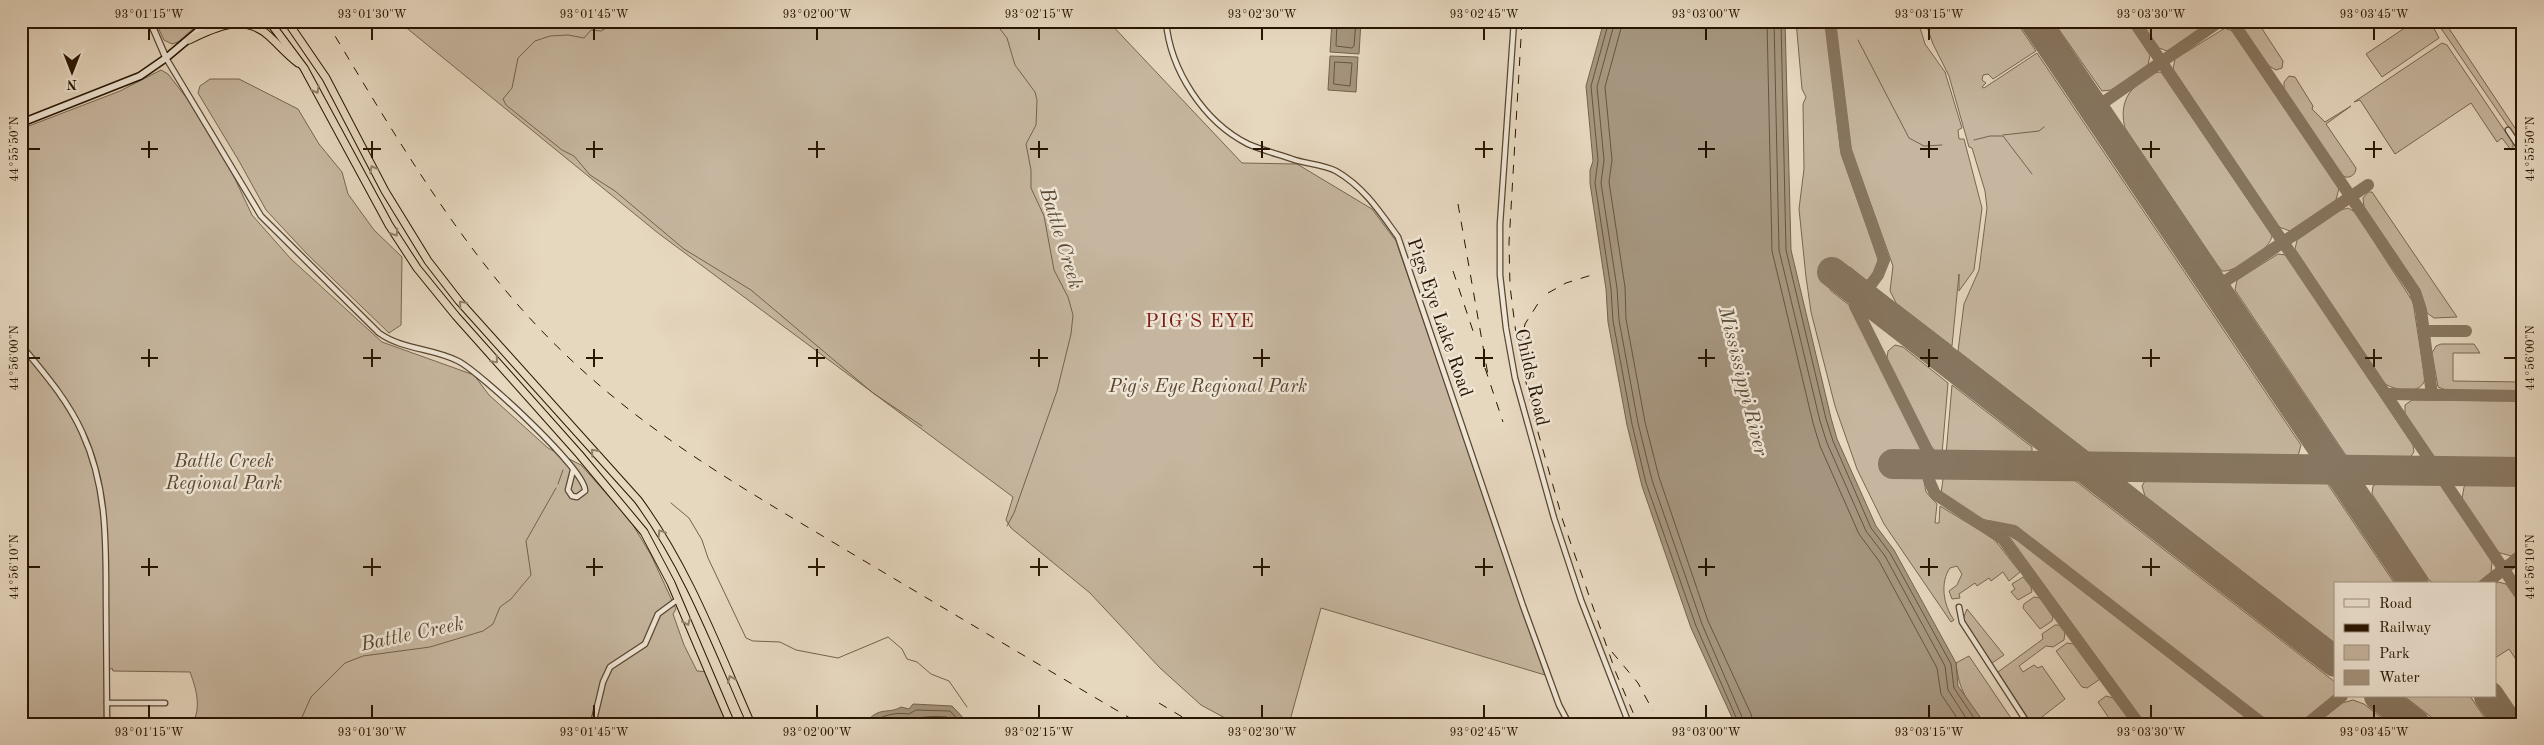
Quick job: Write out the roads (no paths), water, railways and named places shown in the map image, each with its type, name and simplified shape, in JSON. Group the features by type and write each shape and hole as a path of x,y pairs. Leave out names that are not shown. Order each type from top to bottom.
{"highway":[{"path":"269,21 304,68 389,225 418,268 456,316 621,503 653,547 731,724"},
{"path":"287,21 326,78 385,191 428,261 459,301 638,500 680,564 751,724"},
{"path":"189,40 211,29 233,22 251,25 268,34 304,68"}],"main road":[{"path":"21,123 140,76 189,40 210,21"}],"street":[{"path":"150,21 166,58 261,216 379,334 390,341 458,361 482,377 552,445 582,480 586,489 584,493 577,496 572,496 568,490 573,470"},
{"name":"Pigs Eye Lake Road","path":"1166,21 1172,49 1180,71 1193,93 1208,112 1228,130 1248,144 1296,161 1335,170 1369,197 1398,238 1524,606 1559,704 1569,724"},
{"name":"Childs Road","path":"1514,21 1500,232 1500,275 1506,328 1515,378 1554,518 1581,600 1630,724"},
{"path":"2508,130 2523,153"},
{"path":"21,345 51,380 74,416 89,449 98,478 106,523 107,724"},
{"path":"593,724 603,682 610,667 645,644 658,614 677,600"},
{"path":"1959,607 1962,622 2028,724"},
{"path":"107,703 165,703"}],"water":[{"path":"1332,21 1361,21 1359,54 1330,52"},
{"name":"Mississippi River","path":"1604,21 1785,21 1791,250 1831,418 1837,439 1876,526 1894,550 1956,663 1958,686 1985,724 1735,724 1691,628 1642,486 1627,425 1608,322 1606,289 1590,183 1590,170 1593,161 1586,86"},
{"path":"1330,56 1358,57 1356,92 1328,90"},
{"path":"913,704 952,706 969,724 839,724 851,720 869,719 877,713 901,707 909,709"}],"waterway":[{"path":"606,21 606,28 601,31 591,30 584,38 568,35 550,36 535,41 518,58 512,88 503,99 506,105 562,150 574,156 590,175 615,191 684,249 751,290 873,393 922,426"},
{"name":"Battle Creek","path":"994,21 1007,38 1015,65 1035,92 1037,100 1036,125 1026,144 1031,170 1031,188 1044,216 1054,270 1068,297 1073,315 1071,334 1057,391 1014,513 1007,526"},
{"path":"1858,40 1909,138 1924,146 1942,145"},
{"path":"2003,135 2039,131 2044,127"},
{"path":"1974,140 1990,136 2003,136 2032,174"},
{"name":"Battle Creek","path":"558,484 563,470"},
{"name":"Battle Creek","path":"299,724 311,697 345,663 363,656 430,647 483,631 493,624 500,607 511,599 531,575 526,541 556,488"},
{"name":"Battle Creek","path":"671,503 689,518 702,540 708,558 746,638 753,641 780,642 796,650 838,658 888,637 902,649 907,659 917,662 931,674 949,681 967,707"}],"railway":[{"path":"326,21 425,181 479,258 539,328 611,395 687,452 767,503 1140,724"},
{"path":"1522,21 1509,243 1510,286 1517,342 1534,418 1563,521 1616,673 1638,724"},
{"path":"1458,204 1488,375"},
{"path":"1453,271 1475,337"},
{"path":"1548,293 1566,283 1595,274"},
{"path":"1521,345 1525,324 1539,302"},
{"path":"1485,368 1503,422"},
{"path":"1612,652 1638,683 1653,711"},
{"path":"1159,703 1194,724"}],"district":[{"name":"PIG'S EYE","path":"1200,320"}],"park label":[{"name":"Pig's Eye Regional Park","path":"1208,385"},
{"name":"Battle Creek Regional Park","path":"224,471"}]}
